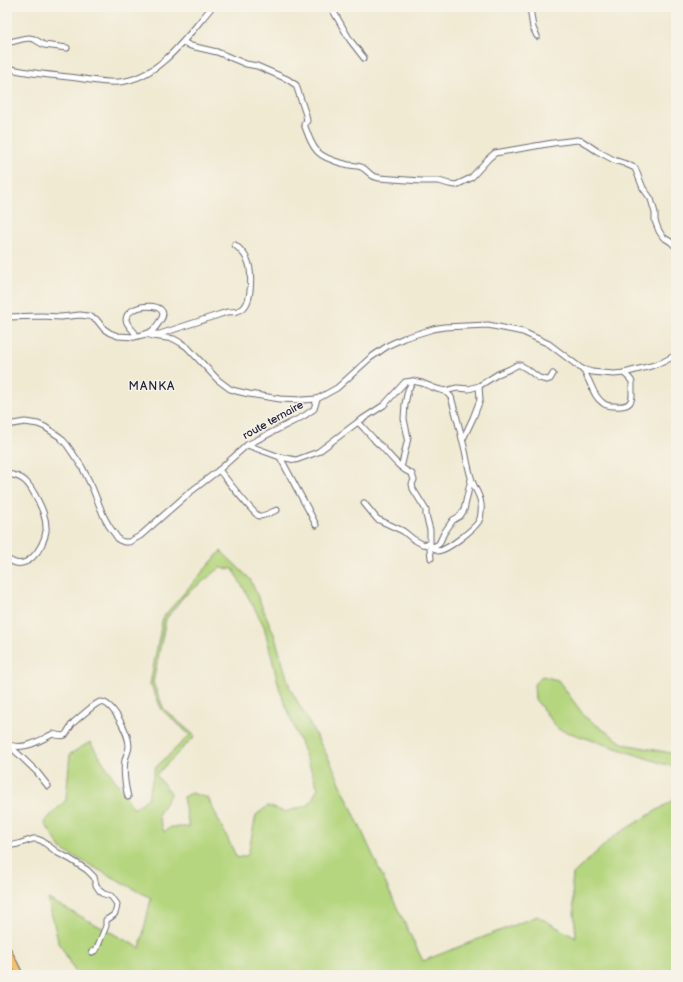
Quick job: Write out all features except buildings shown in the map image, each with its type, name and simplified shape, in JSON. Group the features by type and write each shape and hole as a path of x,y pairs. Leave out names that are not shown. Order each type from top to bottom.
{"main road":[{"path":"7,949 20,975"}],"street":[{"path":"7,68 35,74 100,81 120,82 135,79 162,64 183,42 212,7"},
{"path":"330,7 350,40 364,58"},
{"path":"530,7 533,28 537,36"},
{"path":"7,43 22,38 29,38 34,39 44,45 67,48"},
{"path":"183,42 191,46 217,52 246,64 258,66 287,79 296,85 306,115 306,121 304,124 314,148 320,155 325,158 361,167 373,176 379,178 421,182 439,181 456,186 471,178 495,153 553,143 577,140 582,141 614,160 634,168 643,188 651,199 655,213 655,221 659,231 663,237 676,247"},
{"path":"146,334 160,334 218,314 242,310 248,300 250,290 249,266 242,251 235,245"},
{"path":"7,317 88,316 96,320 110,333 118,336 134,337 153,331 161,319 161,309 145,306 140,307 129,314 126,321 135,333 134,337"},
{"name":"route ternaire","path":"7,425 24,422 38,424 60,437 82,467 109,526 119,540 129,542 140,536 247,445 304,416 314,409 317,400 337,388 370,358 389,345 404,338 444,327 488,325 523,332 549,344 582,369 602,374 624,373 652,366 676,355"},
{"path":"146,334 174,339 181,343 187,347 218,380 230,389 280,399 317,400"},
{"path":"247,445 280,457 296,460 318,452 358,422 384,405 405,382 413,381 422,383 445,391 457,388 474,388 517,365 527,369 539,378 547,380 554,374"},
{"path":"582,369 599,400 606,405 616,406 627,405 631,401 632,381 624,373"},
{"path":"400,466 402,464 408,438 404,418 405,404 408,390 413,381"},
{"path":"462,439 480,400 478,386"},
{"path":"432,546 438,551 442,551 466,535 479,521 482,504 471,480 462,439 450,397 445,391"},
{"path":"358,422 395,462 405,471 412,474 414,480 412,484 413,489 426,510 432,546 430,550 431,558"},
{"path":"280,457 316,525"},
{"path":"219,470 245,502 259,516 277,510"},
{"path":"7,474 25,480 30,486 40,506 46,524 46,532 40,548 34,556 27,561 20,564 15,564 7,558"},
{"path":"364,503 377,519 403,531 412,540 432,546 439,544 444,533 453,520 460,516 464,510 471,480"},
{"path":"8,744 16,747 23,747 53,734 61,737 64,736 68,732 71,725 97,703 102,702 107,704 119,718 128,740 129,747 124,766 125,785 128,797"},
{"path":"8,744 37,772 48,786"},
{"path":"7,846 33,839 42,841 58,853 87,870 94,877 96,885 100,891 111,896 117,904 115,915 106,920 106,926 97,948 92,952"}],"green space":[{"path":"221,551 250,579 274,634 290,688 331,763 391,895 423,961 537,916 576,938 572,885 573,874 614,836 676,800 676,975 281,975 269,972 263,975 77,975 58,941 48,899 140,948 151,898 62,850 44,822 66,800 70,754 90,742 134,809 148,798 155,768 190,735 162,710 150,684 163,617","holes":["220,568 233,569 264,626 280,691 318,788 309,805 285,812 268,806 256,815 248,855 237,858 208,798 191,793 183,797 189,827 171,827 164,832 158,815 171,793 156,775 195,736 164,709 153,683 166,619 183,597"]},
{"path":"542,676 558,680 585,717 624,744 676,754 676,768 558,729 535,699 534,684"}],"district":[{"name":"MANKA","path":"152,386"}]}
